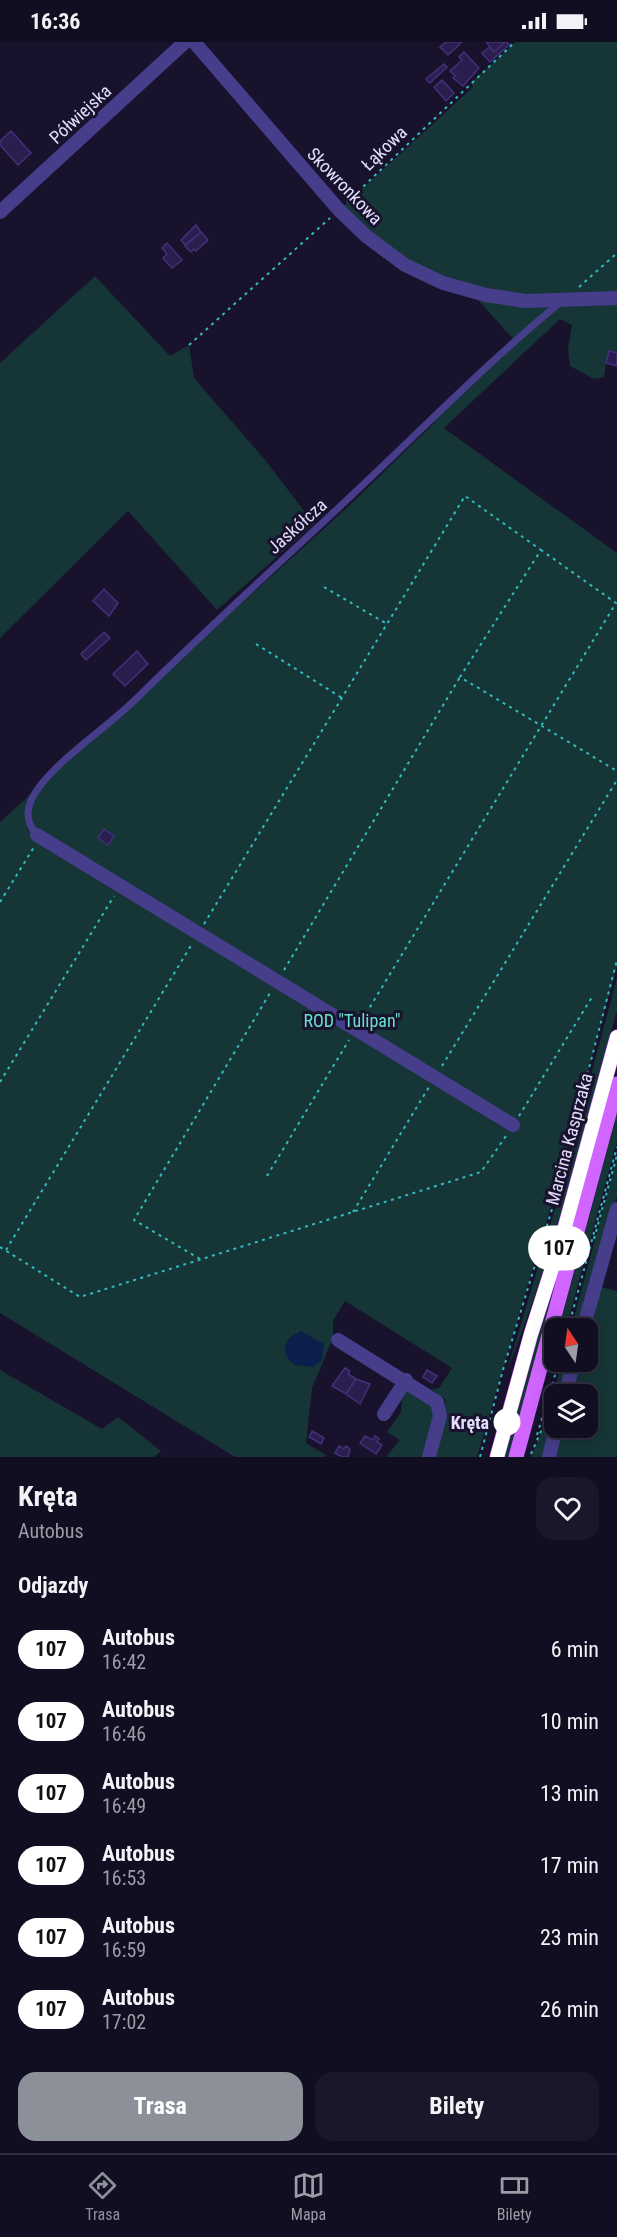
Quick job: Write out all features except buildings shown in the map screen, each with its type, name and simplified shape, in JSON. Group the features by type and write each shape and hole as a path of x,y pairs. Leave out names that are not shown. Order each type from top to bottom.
{"main road":[{"name":"Marcina Kasprzaka","path":"497,1457 531,1334 563,1234 617,1037"},
{"name":"Marcina Kasprzaka","path":"516,1457 617,1084"}],"street":[{"name":"Półwiejska","path":"0,212 185,42"},
{"name":"Skowronkowa","path":"194,42 339,210 366,236 405,264 443,283 486,295 525,301 617,298"},
{"path":"39,836 513,1125"},
{"path":"586,1318 617,1209"},
{"path":"338,1340 406,1380 437,1402 440,1408 429,1457"},
{"path":"384,1414 406,1380"},
{"path":"549,1457 554,1438"}],"lane":[{"name":"Jaskółcza","path":"39,836 28,824 28,808 49,775 126,710 212,624 352,496 499,354 563,301"}],"path":[{"name":"Łąkowa","path":"189,345 339,210 515,42"},
{"path":"563,301 617,253"},
{"path":"6,1250 465,496 616,604 267,1176"},
{"path":"541,550 460,677 617,771"},
{"path":"324,587 387,624"},
{"path":"256,644 342,698"},
{"path":"353,1212 617,780"},
{"path":"0,902 39,836"},
{"path":"0,1082 120,886"},
{"path":"480,1457 503,1370 556,1196 617,960"},
{"path":"0,1247 80,1297 481,1172 513,1125 592,997"},
{"path":"571,1318 617,1147"},
{"path":"529,1457 545,1420 557,1372"}],"green space":[{"name":"ROD \"Tulipan\"","path":"515,42 617,42 617,353 608,351 604,377 594,379 570,366 568,348 572,325 560,319 444,428 617,553 617,966 549,1213 477,1457 431,1457 446,1400 431,1389 439,1388 452,1368 345,1301 333,1321 333,1338 312,1388 306,1443 326,1455 324,1457 235,1457 0,1313 0,822 351,504 435,422 432,420 515,341 469,290 405,265 339,210 473,87 471,83"},
{"path":"95,276 170,356 189,345 194,378 266,461 314,524 217,610 128,511 0,638 0,363"},
{"path":"617,978 617,1010 580,1147 554,1237 507,1371 553,1216"},
{"path":"617,1113 617,1141 569,1318 562,1318"},
{"path":"617,1158 617,1196 583,1318 574,1318"},
{"path":"554,1287 546,1318 544,1318 544,1326 510,1457 504,1457 538,1330"},
{"path":"600,1287 617,1291 617,1457 553,1457 558,1438 598,1438 598,1384 573,1384 576,1372 598,1372 598,1318 592,1318"},
{"path":"0,1370 102,1429 118,1417 161,1451 154,1457 0,1457"},
{"path":"559,1372 567,1372 564,1384 556,1384"},
{"path":"411,1391 436,1409 425,1457 386,1457 400,1440 387,1432 401,1412 402,1400 406,1392"},
{"path":"544,1426 544,1438 549,1438 543,1457 531,1457"}],"water":[{"path":"301,1331 324,1344 322,1360 313,1367 295,1365 286,1356 287,1342"}],"bus line":[{"name":"107","path":"497,1457 531,1334 563,1234 617,1037"}],"place":[{"name":"Kręta","path":"507,1422"}]}
